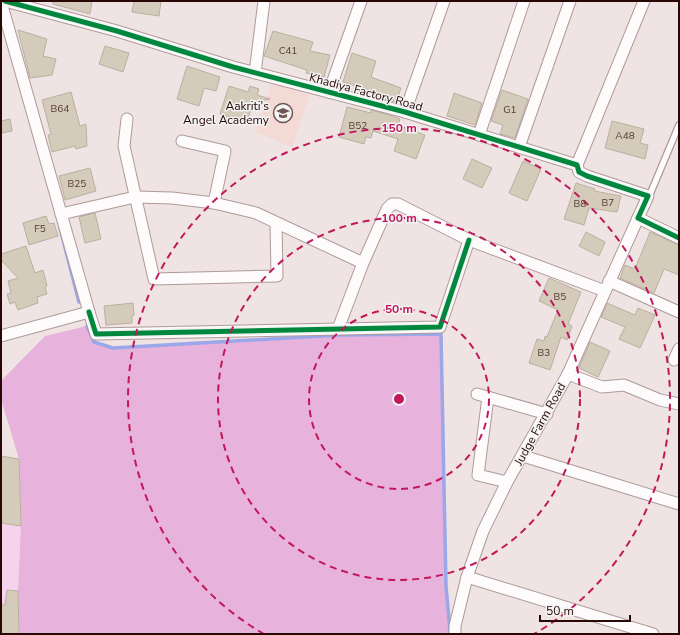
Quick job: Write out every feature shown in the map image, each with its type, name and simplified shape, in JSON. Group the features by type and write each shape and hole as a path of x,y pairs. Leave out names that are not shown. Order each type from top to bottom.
{"street":[{"name":"Khadiya Factory Road","path":"5,1 117,31 255,73 405,112 479,134 577,165 579,172 587,176 648,196"},
{"path":"255,73 264,1"},
{"path":"329,92 361,1"},
{"path":"405,112 444,1"},
{"path":"479,134 524,1"},
{"path":"519,147 570,1"},
{"path":"577,165 644,1"},
{"path":"1,2 96,334 440,328 469,240"},
{"path":"127,119 124,146 154,279 277,276 276,223"},
{"path":"182,141 225,151 214,203"},
{"path":"648,196 638,218 679,238"},
{"path":"61,214 135,197 172,198 214,203 256,213 363,263"},
{"path":"338,329 363,263 387,209 392,204 398,204 469,240 607,286 679,312"},
{"name":"Judge Farm Road","path":"455,634 455,626 467,577 483,531 507,482 547,414 568,374 638,218"},
{"path":"1,336 89,312"},
{"path":"568,374 602,387 624,385 660,400 679,404"},
{"path":"477,394 547,414"},
{"path":"488,397 478,475 507,482"},
{"path":"523,456 679,504"},
{"path":"467,577 653,634"}],"lane":[{"path":"648,196 679,124"}],"shaded area":[{"name":"Aakriti's Angel Academy","path":"272,83 310,94 292,147 255,132"},
{"path":"87,326 94,342 113,348 339,335 441,334 446,586 450,634 19,634 18,591 21,525 19,459 1,399 1,381 45,336"},
{"path":"1,523 21,526 18,591 7,591 5,605 1,605"}],"building":[{"path":"53,1 92,1 90,14 53,4"},
{"path":"134,1 161,1 159,16 132,12"},
{"path":"18,30 47,39 43,56 56,59 52,75 30,78"},
{"path":"273,31 313,42 310,51 330,55 324,77 306,73 307,70 264,56"},
{"path":"105,46 129,53 123,72 99,64"},
{"path":"352,53 376,61 371,77 401,88 396,102 376,97 377,95 372,93 372,91 343,82"},
{"path":"187,66 220,77 216,91 204,88 199,106 177,99"},
{"path":"229,86 248,92 250,86 259,89 257,95 270,99 253,102 247,122 220,114"},
{"path":"502,90 528,99 515,138 500,134 503,125 491,121"},
{"path":"71,92 80,126 86,124 87,146 76,149 75,146 52,152 48,135 51,134 42,100"},
{"path":"454,93 482,103 475,125 447,116"},
{"path":"347,107 371,113 371,110 392,116 400,119 398,125 425,135 416,159 394,151 398,139 373,131 371,138 366,137 364,144 339,137"},
{"path":"10,119 12,131 1,133 1,121"},
{"path":"612,121 644,129 640,143 648,145 645,159 605,148"},
{"path":"472,159 492,168 482,188 463,179"},
{"path":"523,161 541,169 527,201 509,193"},
{"path":"90,168 96,191 65,200 59,176"},
{"path":"576,183 595,189 594,191 621,196 617,212 589,208 584,225 564,219"},
{"path":"95,213 101,239 85,243 79,217"},
{"path":"46,216 49,224 54,223 58,236 29,245 23,223"},
{"path":"586,232 605,242 599,256 579,246"},
{"path":"650,232 679,245 679,275 664,269 654,293 620,278 625,265 635,269"},
{"path":"26,246 35,273 43,270 47,286 45,287 47,294 37,297 38,303 18,310 15,302 10,304 7,294 11,293 8,281 18,278 1,260 1,254"},
{"path":"549,278 581,292 568,324 572,326 567,340 561,337 550,370 529,363 537,339 544,341 545,336 547,337 558,310 539,301"},
{"path":"133,303 134,315 132,316 132,323 106,325 104,306"},
{"path":"607,303 635,315 638,308 655,315 640,348 619,339 625,327 601,317"},
{"path":"590,342 610,351 598,377 579,368"},
{"path":"1,456 19,459 21,526 1,523"},
{"path":"7,590 18,591 19,634 1,634 1,605 5,605"}],"waterway":[{"path":"60,228 79,302"},
{"path":"87,326 94,342 113,348 339,335 441,334 446,586 450,631"}],"cycle path":[{"path":"5,1 117,31 233,67 405,112 577,165 579,172 587,176 648,196 638,218 679,238"},
{"path":"89,312 96,334 440,327 469,240"}],"place":[{"name":"Aakriti's Angel Academy","path":"283,113"}]}
